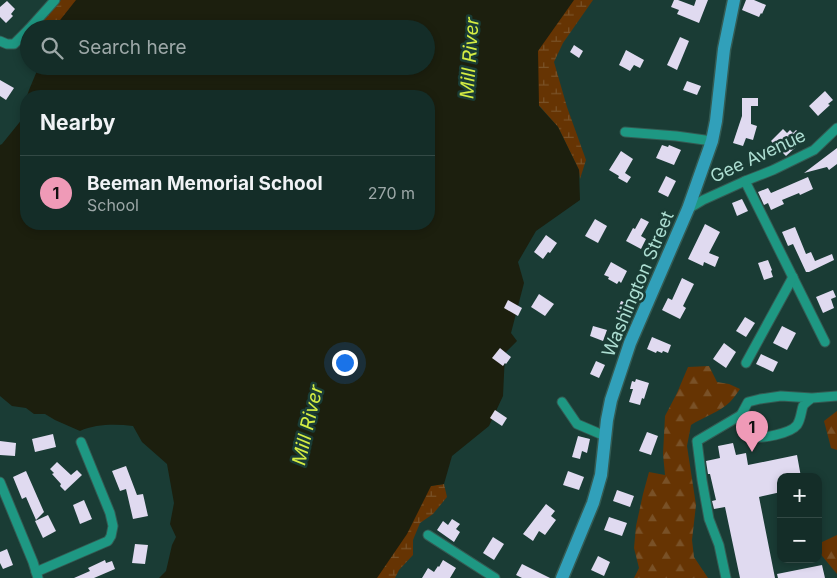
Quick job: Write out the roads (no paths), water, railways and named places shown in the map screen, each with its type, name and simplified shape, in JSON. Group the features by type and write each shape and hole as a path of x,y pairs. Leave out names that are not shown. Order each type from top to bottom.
{"main road":[{"name":"Washington Street","path":"562,578 594,503 601,475 606,420 630,343 688,208 712,141 724,49 734,0"}],"street":[{"path":"37,20 55,0"},
{"path":"0,41 14,44 20,38"},
{"name":"Gee Avenue","path":"688,208 745,180 773,170 814,150 837,128"},
{"path":"625,132 712,141"},
{"path":"745,180 825,342"},
{"path":"746,363 793,277"},
{"path":"726,578 719,545 709,519 697,441 741,415 748,402 781,396 812,398 837,396"},
{"path":"741,415 742,428 751,436 774,435 788,431 796,426 802,416 804,405 812,398"},
{"path":"562,402 578,424 605,436"},
{"path":"0,482 37,575 108,541 113,526 110,513 80,442"},
{"path":"428,534 495,578"}],"water":[{"name":"Mill River","path":"76,0 574,0 538,51 539,106 558,127 579,170 580,200 536,231 518,262 524,283 511,333 517,341 505,353 503,396 489,426 452,456 444,484 431,486 407,534 377,578 159,578 166,571 172,545 176,537 170,524 174,503 167,464 142,442 133,426 106,425 80,431 45,414 34,414 26,408 12,406 0,396 0,145 20,122 20,230 435,230 435,90 29,90 35,75 435,75 435,20 60,20"}],"place":[{"name":"Beeman Memorial School","path":"752,452"}]}
